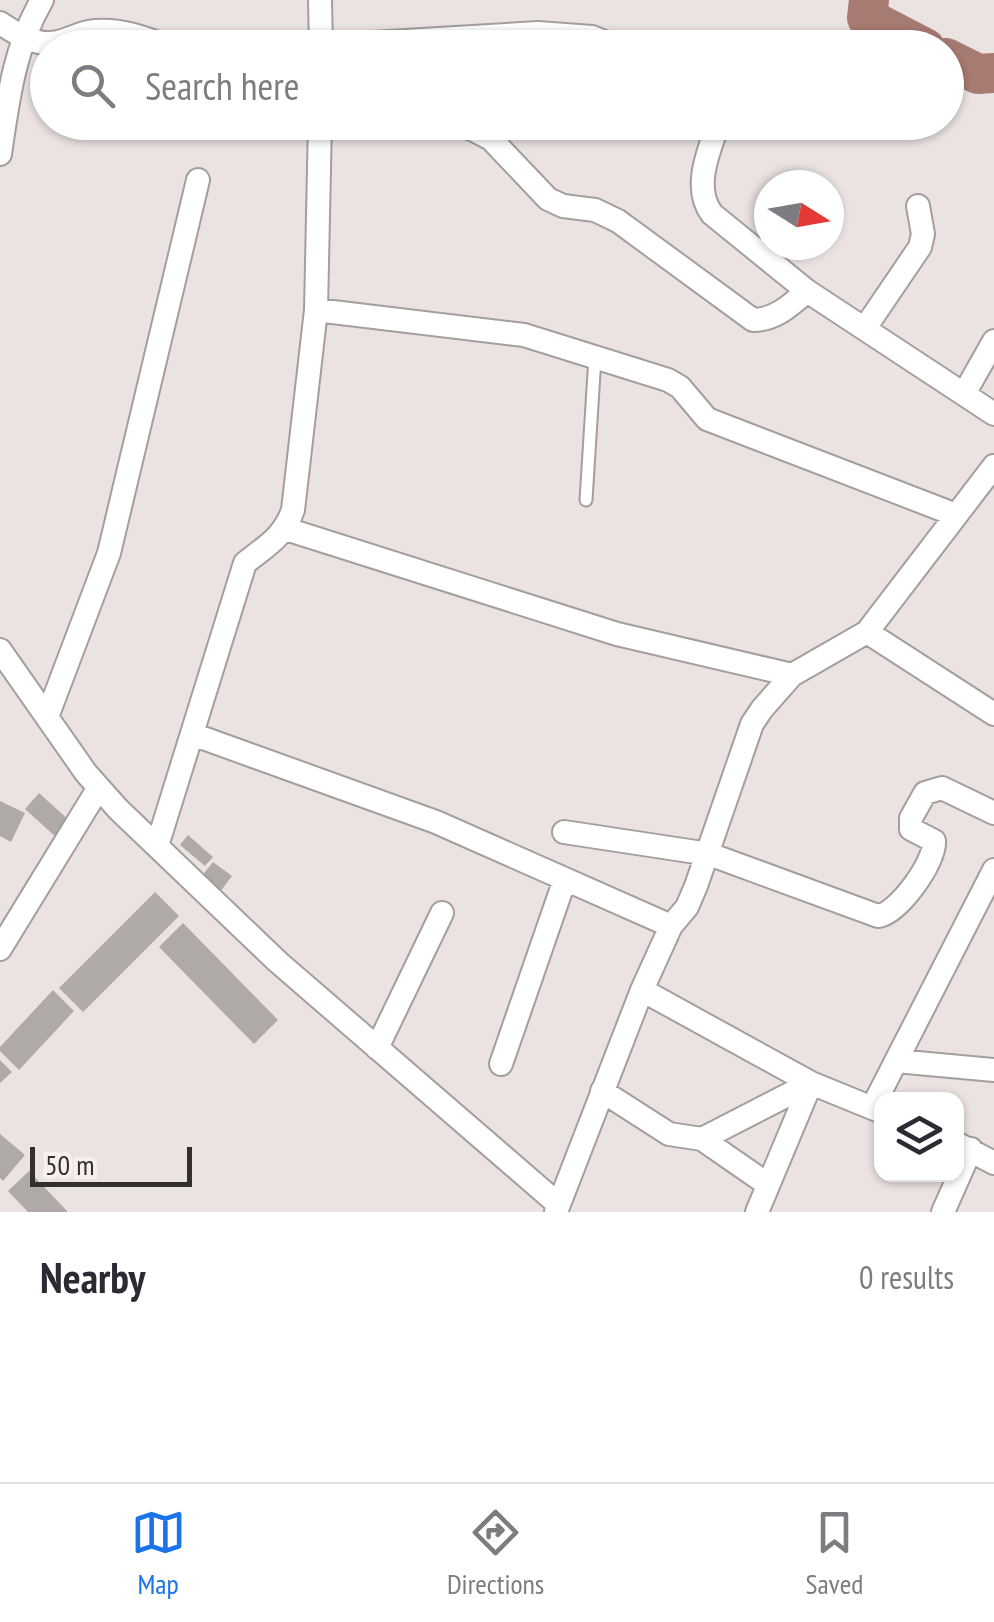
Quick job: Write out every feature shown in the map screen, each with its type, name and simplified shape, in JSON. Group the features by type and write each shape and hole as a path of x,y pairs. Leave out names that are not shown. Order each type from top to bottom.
{"street":[{"path":"0,154 5,85 22,38 42,0"},
{"path":"320,0 321,30"},
{"path":"0,23 30,39"},
{"path":"156,846 244,564 277,540 293,510 316,310 320,140"},
{"path":"493,140 548,199 563,206 595,210 618,221 753,320 766,320 808,291"},
{"path":"713,140 704,164 705,205 808,291 994,414"},
{"path":"47,717 109,553 198,180"},
{"path":"865,328 920,247 923,234 918,206"},
{"path":"316,310 524,335 668,380 680,387 707,419 956,515"},
{"path":"964,394 994,341"},
{"path":"0,650 98,789 278,962 557,1208 642,990 671,926 686,907 708,854 752,724 792,675 868,632 994,466"},
{"path":"286,529 617,634 792,675"},
{"path":"868,632 994,714"},
{"path":"192,734 436,822 671,926"},
{"path":"564,832 708,854 878,916 888,915 934,856 934,841 911,829 912,818 926,793 942,788 994,813"},
{"path":"0,950 98,789"},
{"path":"884,1092 994,870"},
{"path":"501,1064 566,879"},
{"path":"377,1048 442,913"},
{"path":"642,990 811,1083 874,1109"},
{"path":"896,1061 994,1070"},
{"path":"702,1139 811,1083"},
{"path":"757,1212 811,1083"},
{"path":"602,1091 669,1134 702,1139 767,1184"},
{"path":"964,1146 994,1162"},
{"path":"943,1212 953,1182"}],"lane":[{"path":"586,500 596,357"}],"building":[{"path":"39,793 72,823 58,839 25,809"},
{"path":"0,801 25,813 11,842 0,836"},
{"path":"188,835 213,857 205,866 180,845"},
{"path":"213,862 232,876 220,892 201,877"},
{"path":"155,892 179,916 83,1012 59,988"},
{"path":"183,923 278,1020 254,1044 159,947"},
{"path":"53,990 74,1011 19,1070 0,1047"},
{"path":"0,1060 12,1072 0,1083"},
{"path":"0,1134 25,1155 3,1181 0,1178"},
{"path":"29,1171 68,1212 28,1212 8,1191"}],"waterway":[{"path":"869,0 867,18 890,30"},
{"path":"964,67 978,74 994,73"}]}
